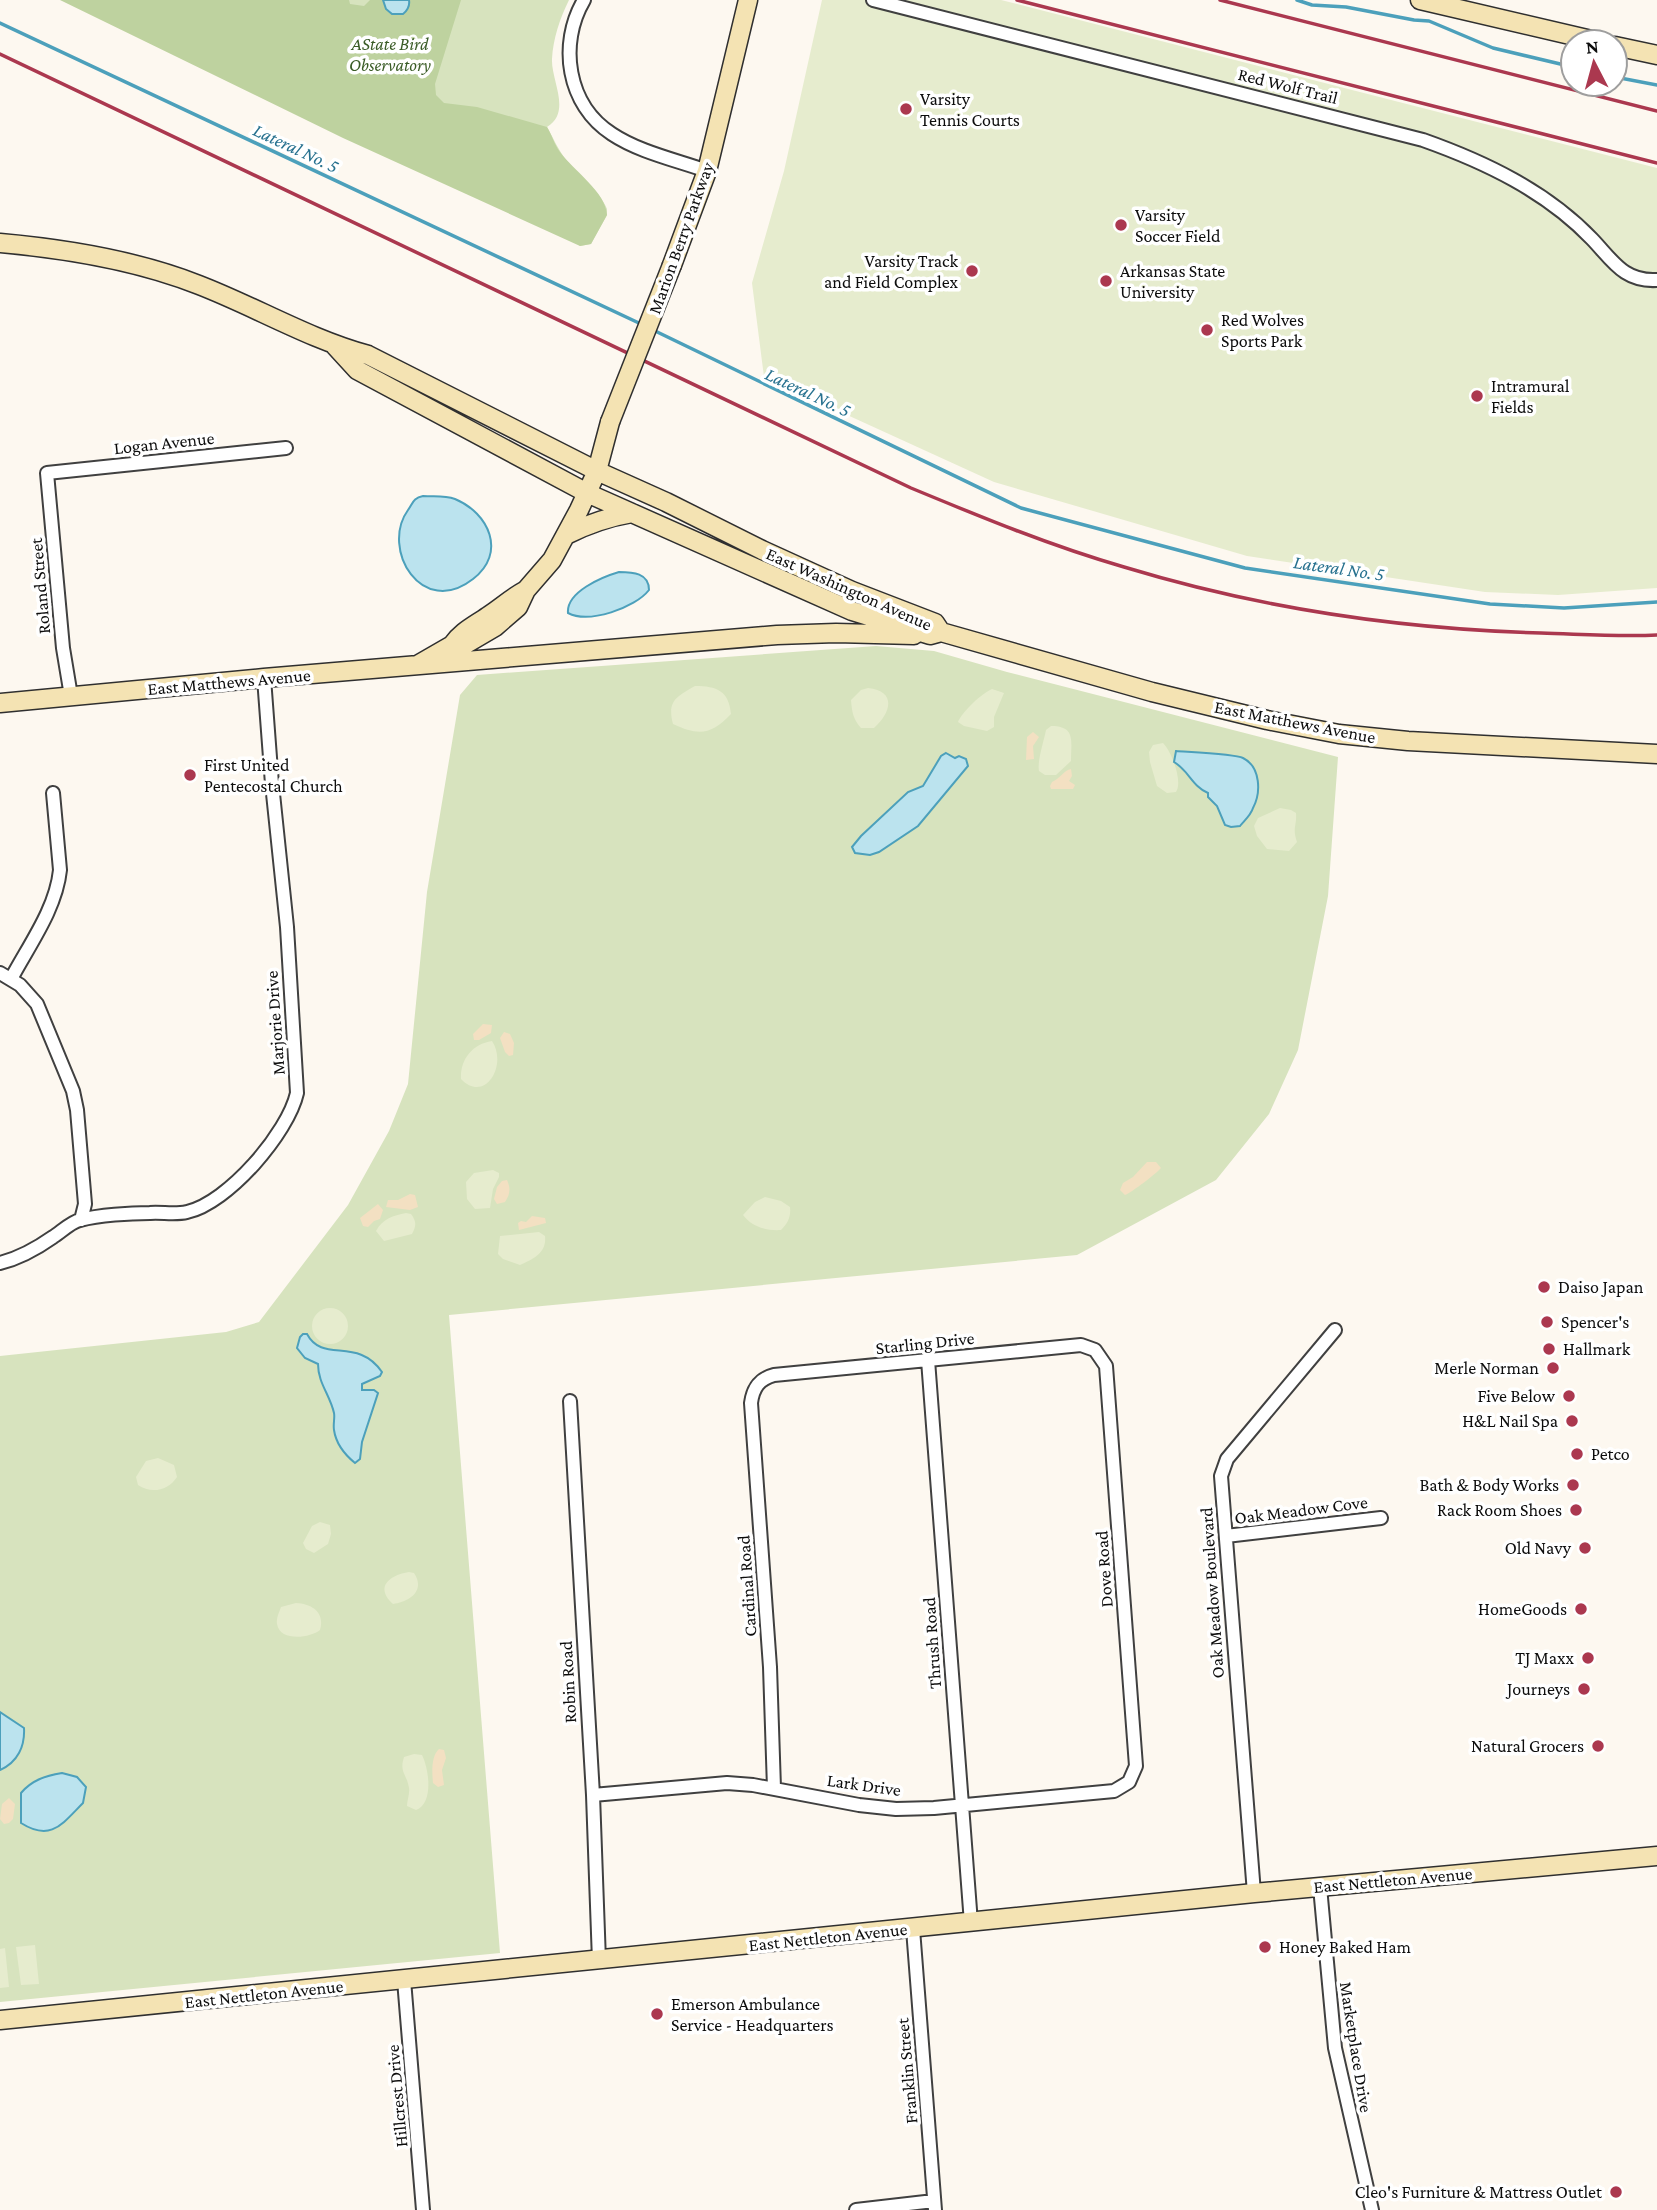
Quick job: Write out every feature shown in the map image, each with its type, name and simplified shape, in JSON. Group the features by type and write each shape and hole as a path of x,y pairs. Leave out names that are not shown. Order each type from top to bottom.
{"street":[{"path":"584,0 572,28 569,54 575,87 587,110 605,129 628,144 707,171"},
{"name":"Marion Berry Parkway","path":"597,471 610,422 707,171 748,0"},
{"name":"Red Wolf Trail","path":"873,0 1423,140 1456,152 1524,185 1570,218 1624,272 1642,281 1657,280"},
{"path":"1420,0 1559,32"},
{"path":"1629,49 1657,55"},
{"name":"East Washington Avenue","path":"0,243 67,251 156,270 210,289 335,346 368,355 597,471 852,591 935,623 936,633 852,611 587,493 357,370 335,346"},
{"name":"Logan Avenue","path":"47,473 286,448"},
{"name":"East Matthews Avenue","path":"0,703 414,666 452,645 466,644 495,627 518,607 526,590 552,561 597,471"},
{"name":"Roland Street","path":"47,473 63,648 71,696"},
{"path":"566,535 611,516 633,513"},
{"path":"414,666 777,635 936,633"},
{"name":"East Matthews Avenue","path":"936,633 1152,692 1339,734 1408,741 1655,754"},
{"name":"Marjorie Drive","path":"81,1220 149,1213 177,1214 197,1210 250,1167 279,1132 294,1105 297,1093 287,927 264,678"},
{"path":"0,1263 36,1249 81,1220 85,1204 75,1098 40,1009 30,995 6,976 52,902 59,881 53,793"},
{"name":"Oak Meadow Boulevard","path":"1254,1893 1221,1476 1227,1459 1335,1330"},
{"name":"Starling Drive","path":"758,1384 774,1375 1081,1345 1098,1353"},
{"name":"Dove Road","path":"1098,1353 1106,1366 1136,1766 1129,1782"},
{"name":"Thrush Road","path":"928,1360 971,1923"},
{"name":"Cardinal Road","path":"758,1384 753,1391 751,1403 770,1667 774,1788"},
{"name":"Robin Road","path":"570,1401 593,1796 599,1961"},
{"name":"Oak Meadow Cove","path":"1226,1536 1381,1518"},
{"name":"Lark Drive","path":"593,1796 699,1784 753,1785 895,1809 1114,1791 1129,1782"},
{"name":"East Nettleton Avenue","path":"0,2020 1254,1893 1657,1856"},
{"name":"Marketplace Drive","path":"1320,1887 1335,2048 1372,2210"},
{"name":"Franklin Street","path":"913,1929 935,2206"},
{"name":"Hillcrest Drive","path":"404,1980 423,2210"},
{"path":"856,2210 935,2206"}],"green space":[{"name":"AState Bird Observatory","path":"60,0 349,0 350,4 364,6 370,0 383,0 392,14 399,14 405,12 409,0 461,0 435,84 436,95 444,103 477,107 547,127 560,152 601,198 607,215 591,244 580,246 343,138"},
{"path":"333,0 569,0 558,29 552,59 558,113 547,127 564,157 599,195 607,209 607,215 591,244 580,246"},
{"name":"Red Wolves Sports Park","path":"822,0 1001,0 1657,168 1657,588 1558,595 1485,592 1247,556 994,482 764,377 752,283 784,171"},
{"path":"876,646 934,651 1338,757 1328,896 1298,1050 1269,1114 1216,1180 1077,1255 449,1315 500,1953 0,2002 0,1356 226,1332 259,1322 348,1205 389,1131 408,1084 427,892 460,695 477,675"},
{"path":"695,686 716,689 728,700 731,714 711,730 698,732 673,724 672,705 683,693"},
{"path":"868,688 884,693 887,710 874,728 861,728 853,715 851,700 861,690"},
{"path":"992,689 1004,693 994,717 994,727 987,731 958,722 973,703"},
{"path":"1051,726 1068,732 1071,761 1056,775 1045,775 1039,771 1039,762 1046,730"},
{"path":"1163,743 1176,767 1176,792 1167,793 1157,786 1150,762 1149,752 1153,745"},
{"path":"1280,808 1296,813 1297,842 1289,851 1267,849 1257,836 1254,826 1258,818"},
{"path":"492,1041 496,1051 496,1070 486,1084 470,1086 461,1079 465,1059 473,1049"},
{"path":"493,1170 499,1173 499,1177 493,1189 490,1208 475,1209 467,1199 466,1182 474,1173"},
{"path":"765,1197 781,1201 790,1207 789,1220 781,1230 760,1227 743,1215 755,1202"},
{"path":"406,1213 411,1214 415,1222 412,1234 384,1241 376,1231 382,1223"},
{"path":"539,1232 545,1236 544,1247 530,1260 520,1265 503,1259 498,1254 500,1236"},
{"path":"330,1308 342,1314 348,1326 342,1338 330,1344 318,1338 312,1326 318,1314"},
{"path":"158,1458 174,1465 177,1477 159,1490 148,1490 138,1485 136,1477 146,1461"},
{"path":"320,1522 330,1525 331,1534 328,1544 314,1553 306,1549 303,1543 312,1526"},
{"path":"414,1573 417,1579 417,1590 405,1601 393,1604 385,1592 387,1583 396,1576"},
{"path":"296,1603 316,1610 321,1619 320,1630 296,1637 279,1630 277,1620 281,1607"},
{"path":"422,1755 427,1769 428,1785 426,1800 416,1810 407,1806 409,1788 402,1767 404,1757"},
{"path":"35,1945 39,1984 21,1985 16,1947"},
{"path":"5,1948 9,1987 0,1988 0,1949"}],"sand":[{"path":"1033,732 1039,737 1033,746 1034,759 1026,760 1027,737"},
{"path":"1071,769 1072,776 1069,781 1075,785 1073,789 1051,789 1052,782"},
{"path":"483,1024 492,1025 491,1033 474,1040 473,1034"},
{"path":"504,1032 510,1034 514,1043 513,1055 509,1056 505,1052 500,1038"},
{"path":"1147,1162 1156,1162 1161,1168 1125,1195 1120,1190 1123,1183"},
{"path":"507,1180 508,1196 505,1202 497,1204 494,1199 497,1187"},
{"path":"410,1194 415,1195 418,1207 410,1210 386,1207 388,1200 398,1200"},
{"path":"378,1204 383,1210 380,1219 368,1227 363,1226 360,1218"},
{"path":"532,1216 545,1218 546,1223 519,1230 518,1223 526,1222"},
{"path":"439,1749 444,1750 446,1758 442,1770 444,1785 438,1787 433,1783 432,1770 433,1760"},
{"path":"9,1798 15,1804 13,1819 4,1824 0,1819 2,1804"}],"water":[{"path":"383,0 409,0 409,6 403,14 392,14 386,9"},
{"path":"423,496 451,498 467,505 485,524 490,534 489,558 483,569 473,579 454,589 437,591 423,585 411,574 403,560 399,543 401,526 414,501"},
{"path":"619,572 635,573 643,577 649,590 633,603 611,612 588,617 568,613 573,598 586,586"},
{"path":"1176,751 1231,755 1249,762 1256,774 1258,788 1251,813 1240,826 1225,825 1208,793 1174,762"},
{"path":"946,753 955,758 959,756 966,759 968,766 918,826 879,852 870,855 855,853 852,847 861,836 908,792 923,786 941,756"},
{"path":"303,1334 307,1334 322,1348 362,1355 382,1372 380,1376 362,1384 362,1390 374,1390 378,1393 362,1442 360,1459 355,1463 337,1440 334,1413 320,1377 318,1364 305,1358 297,1348"},
{"path":"0,1712 24,1728 19,1753 11,1763 0,1770"},
{"path":"62,1773 77,1777 86,1787 83,1803 62,1824 48,1831 40,1831 21,1823 21,1793 39,1779"}],"waterway":[{"path":"1297,0 1312,5 1346,7 1429,21 1493,48 1559,64"},
{"name":"Lateral No. 5","path":"0,23 641,324"},
{"path":"1629,80 1657,85"},
{"name":"Lateral No. 5","path":"651,329 1021,508 1245,568 1490,604 1564,608 1657,602"}],"railway":[{"path":"1017,0 1657,163"},
{"path":"1220,0 1657,111"},
{"path":"0,54 911,488 1070,550 1226,594 1330,614 1488,631 1657,635"}],"place":[{"name":"Varsity Tennis Courts","path":"906,109"},
{"name":"Varsity Soccer Field","path":"1121,225"},
{"name":"Varsity Track and Field Complex","path":"972,271"},
{"name":"Arkansas State University","path":"1106,281"},
{"name":"Red Wolves Sports Park","path":"1207,330"},
{"name":"Intramural Fields","path":"1477,396"},
{"name":"First United Pentecostal Church","path":"190,775"},
{"name":"Daiso Japan","path":"1544,1287"},
{"name":"Spencer's","path":"1547,1322"},
{"name":"Hallmark","path":"1549,1349"},
{"name":"Merle Norman","path":"1553,1368"},
{"name":"Five Below","path":"1569,1396"},
{"name":"H&L Nail Spa","path":"1572,1421"},
{"name":"Petco","path":"1577,1454"},
{"name":"Bath & Body Works","path":"1573,1485"},
{"name":"Rack Room Shoes","path":"1576,1510"},
{"name":"Old Navy","path":"1585,1548"},
{"name":"HomeGoods","path":"1581,1609"},
{"name":"TJ Maxx","path":"1588,1658"},
{"name":"Journeys","path":"1584,1689"},
{"name":"Natural Grocers","path":"1598,1746"},
{"name":"Honey Baked Ham","path":"1265,1947"},
{"name":"Emerson Ambulance Service - Headquarters","path":"657,2014"},
{"name":"Cleo's Furniture & Mattress Outlet","path":"1616,2192"}]}
